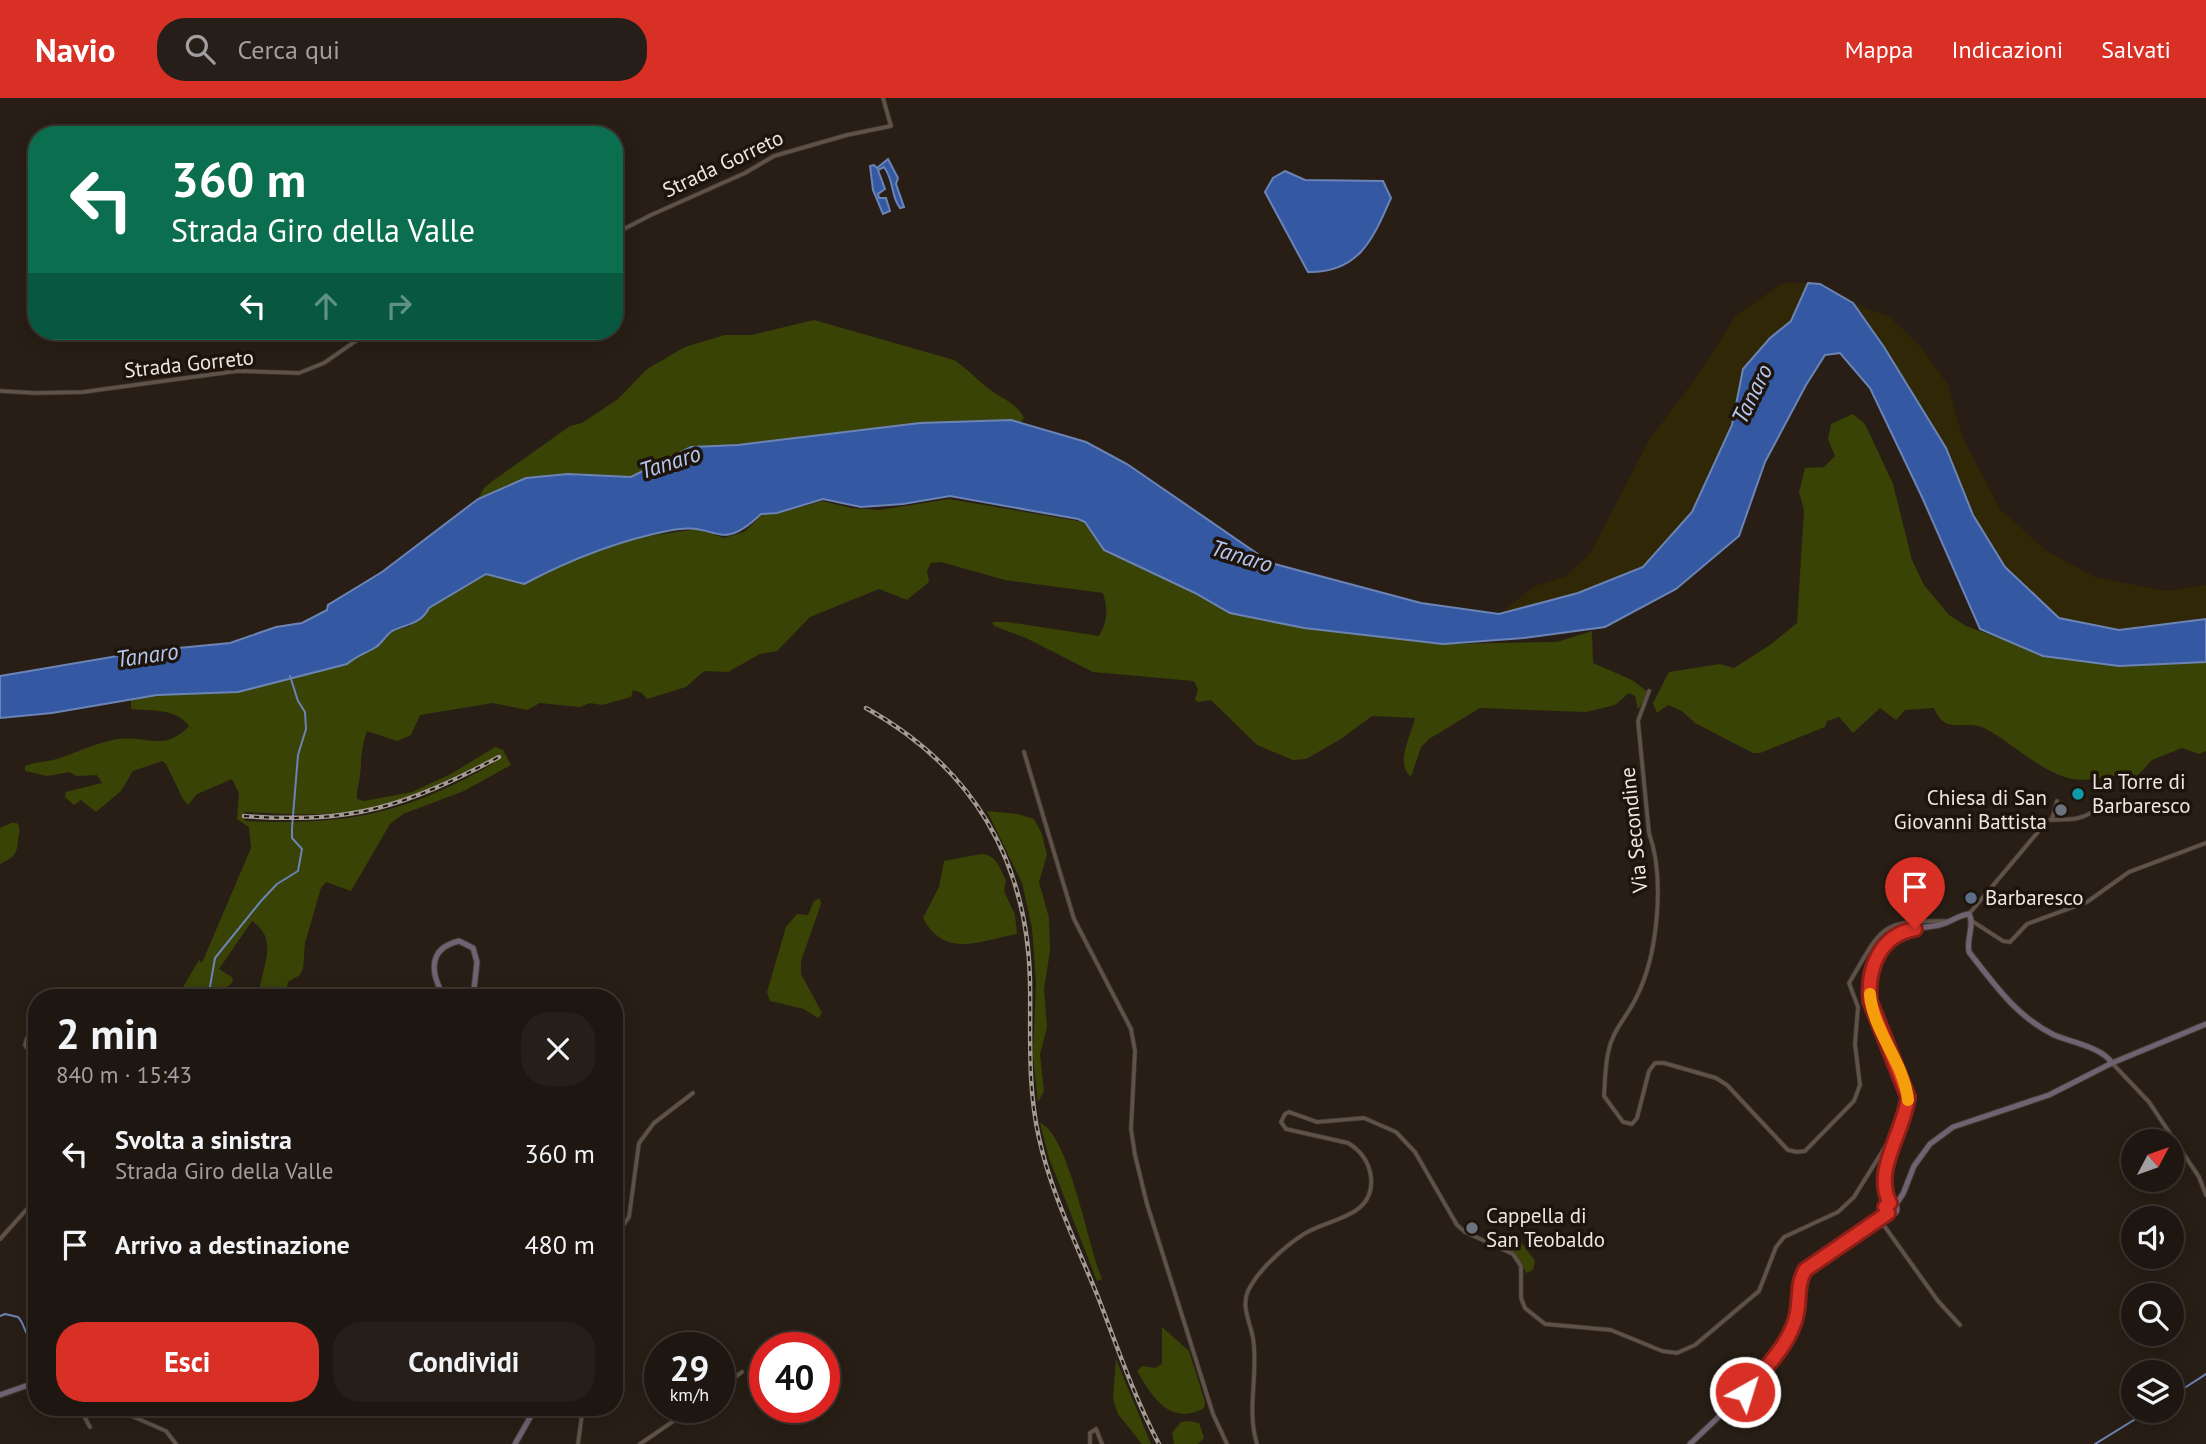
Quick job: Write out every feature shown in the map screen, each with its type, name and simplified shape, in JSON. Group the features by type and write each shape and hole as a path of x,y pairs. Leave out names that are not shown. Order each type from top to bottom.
{"street":[{"name":"Strada Gorreto","path":"623,229 745,173 774,156 810,144 891,126 883,98"},
{"name":"Strada Gorreto","path":"0,391 83,392 236,371 299,373 324,363 357,340"},
{"name":"Via Secondine","path":"1649,691 1638,721 1649,833 1654,846 1660,886 1652,943 1640,988 1614,1033 1608,1054 1604,1096 1623,1122 1632,1124 1637,1118 1649,1071 1655,1063 1664,1063 1722,1081 1737,1093 1788,1150 1805,1151 1854,1101 1859,1091 1855,1044 1858,1007 1849,983 1875,938 1892,924 1952,921"},
{"path":"1024,752 1074,919 1131,1029 1135,1051 1131,1129 1135,1155 1147,1205 1213,1414 1227,1444"},
{"path":"1888,1213 1896,1213 1886,1194 1886,1169 1908,1097 1870,1001 1871,977 1882,947 1890,937 1900,932 1952,921 1969,914 2023,846 2052,819 2057,801"},
{"path":"2052,819 2059,822 2083,818 2097,808"},
{"path":"1969,914 1972,921 2003,941 2010,942 2027,923 2087,902 2129,872 2206,843"},
{"path":"1972,921 1967,942 1969,952 2011,1004 2029,1020 2052,1034 2104,1055 2149,1102 2199,1177 2206,1195"},
{"path":"439,989 434,979 433,967 447,946 459,941 473,948 477,958 474,989"},
{"path":"1690,1444 1745,1392 1787,1340 1797,1313 1798,1283 1805,1270 1888,1213 1891,1204 1903,1195 1914,1166 1930,1144 1953,1127 2049,1095 2112,1063 2206,1024"},
{"path":"623,1225 629,1217 639,1143 654,1123 692,1093"},
{"path":"1257,1444 1252,1416 1254,1342 1246,1310 1249,1289 1258,1275 1298,1237 1357,1211 1368,1196 1371,1186 1369,1168 1355,1147 1348,1143 1286,1129 1281,1122 1289,1112 1317,1122 1364,1118 1396,1132 1415,1152 1457,1225 1465,1232 1513,1254 1521,1266 1521,1298 1525,1308 1545,1324 1611,1330 1662,1351 1677,1353 1695,1345 1759,1291 1776,1247 1784,1237 1838,1212 1854,1197 1890,1139 1897,1139"},
{"path":"0,1239 28,1208"},
{"path":"1881,1220 1938,1301 1960,1325"},
{"path":"735,1378 742,1373"},
{"path":"0,1395 28,1385"},
{"path":"84,1416 90,1427"},
{"path":"132,1416 166,1431 176,1444"},
{"path":"515,1444 531,1416"},
{"path":"578,1444 582,1416"},
{"path":"640,1444 671,1423"},
{"path":"1090,1444 1090,1433 1096,1429 1102,1444"}],"green space":[{"path":"814,320 954,360 1013,405 1024,418 1021,422 920,423 738,445 691,447 631,477 568,474 526,478 478,499 484,488 494,480 570,426 582,423 618,399 647,369 685,347 725,335 752,335"},
{"path":"1853,414 1865,424 1893,484 1912,560 1924,585 1949,615 1966,626 2009,642 2119,666 2206,662 2206,751 2199,754 2182,748 2152,760 2126,788 2132,772 2087,780 2061,776 1984,728 1944,722 1934,708 1905,710 1896,720 1880,708 1853,733 1839,717 1827,721 1825,727 1760,753 1753,753 1695,723 1682,711 1668,705 1657,713 1653,703 1669,672 1720,664 1734,668 1770,645 1797,623 1804,510 1799,492 1805,468 1824,467 1835,456 1828,439 1831,424"},
{"path":"949,499 1084,522 1104,550 1195,593 1230,613 1304,628 1443,644 1557,642 1592,631 1593,663 1632,680 1648,692 1638,710 1635,696 1629,693 1615,705 1586,712 1480,708 1429,739 1421,747 1411,777 1406,771 1404,756 1415,718 1372,716 1341,739 1306,759 1293,760 1257,745 1211,700 1195,700 1198,689 1194,681 1093,672 1026,638 994,626 992,622 1099,636 1106,615 1103,593 1005,580 941,562 931,563 927,571 929,582 907,600 879,589 810,617 777,651 760,654 728,672 704,671 686,687 647,699 642,693 633,690 631,697 602,705 590,703 580,707 540,703 527,710 493,703 420,715 411,735 397,741 367,731 357,793 357,799 364,801 412,792 451,774 495,747 503,750 511,765 464,791 403,814 390,824 351,891 326,882 321,888 305,943 303,969 300,975 288,982 286,989 260,987 267,943 265,935 252,921 219,969 233,978 232,983 224,989 182,989 199,960 202,963 251,848 249,827 237,819 239,793 232,779 197,794 188,805 162,761 133,771 121,791 96,812 81,800 74,805 65,797 66,792 102,783 97,775 76,776 70,772 47,776 25,771 25,766 57,759 113,740 171,739 189,726 184,720 170,713 131,709 131,700 157,695 238,692 347,664 377,646 390,632 410,626 429,608 486,574 524,584 571,559 641,537 698,529 724,538 744,532 763,514 777,514 822,501 851,508 880,510","holes":["491,759 494,763 403,805 374,813 314,821 245,821 244,812 314,814 366,809 425,790"]},
{"path":"987,811 1018,814 1034,819 1042,834 1047,855 1039,882 1049,918 1050,951 1044,989 1047,1027 1040,1054 1044,1091 1038,1102 1033,1056 1036,982 1032,928 1022,883"},
{"path":"17,823 19,828 17,850 11,858 0,864 0,828"},
{"path":"981,854 994,859 1006,880 1004,891 1015,915 1017,934 976,943 952,943 932,931 923,918 939,887 944,861"},
{"path":"820,898 821,904 801,961 801,974 822,1013 818,1018 804,1009 770,1001 767,992 786,927 797,914 808,915 814,901"},
{"path":"1040,1123 1050,1131 1060,1147 1068,1168 1102,1279 1097,1281 1049,1158"},
{"path":"1489,1233 1505,1234 1517,1239 1535,1261 1533,1270 1526,1273 1509,1250 1483,1237"},
{"path":"1162,1327 1189,1351 1205,1402 1204,1408 1192,1413 1172,1411 1156,1399 1137,1371 1142,1366 1155,1368 1162,1364"},
{"path":"1116,1359 1151,1444 1142,1444 1118,1414 1113,1399"},
{"path":"1181,1422 1199,1423 1204,1438 1198,1444 1174,1444 1172,1433"}],"sand":[{"path":"1783,283 1808,283 1791,321 1770,338 1743,369 1732,425 1692,512 1643,567 1578,593 1499,614 1535,586 1566,576 1591,552 1649,440 1701,371 1736,315"},
{"path":"1853,303 1890,317 1921,347 1948,385 1962,436 2000,509 2048,552 2095,577 2166,591 2206,585 2206,619 2119,630 2059,618 2005,567 1973,515 1946,448 1884,347"}],"water":[{"path":"888,159 898,178 896,184 904,207 900,208 897,203 884,167 878,170 885,189 878,194 879,198 886,198 890,211 883,214 873,190 870,166 877,168"},
{"path":"1285,171 1305,180 1383,181 1391,198 1370,240 1352,260 1340,267 1308,272 1265,192 1273,178"},
{"name":"Tanaro","path":"1808,283 1820,284 1853,303 1884,347 1946,448 1973,515 2005,567 2059,618 2119,630 2206,619 2206,662 2119,666 2043,656 1980,629 1870,388 1840,353 1825,355 1806,385 1765,462 1739,536 1676,589 1605,627 1524,638 1443,644 1304,628 1230,613 1195,593 1104,550 1085,522 1078,519 950,496 903,504 861,507 823,499 777,513 761,514 747,526 726,535 687,528 634,539 560,566 524,584 486,574 429,608 418,620 392,631 376,647 347,664 238,692 157,695 52,713 0,718 0,676 147,651 230,643 276,627 302,623 327,610 328,605 382,572 478,499 526,478 568,474 631,477 691,447 738,445 920,423 1011,420 1086,442 1127,464 1271,563 1421,603 1499,614 1578,593 1643,567 1692,512 1732,425 1743,369 1770,338 1791,321"}],"waterway":[{"path":"210,989 215,958 277,884 298,871 302,849 292,838 292,828 298,755 306,729 305,712 298,701 290,676"},
{"path":"0,1316 5,1314 18,1317 28,1335"},
{"path":"2184,1388 2206,1374"},
{"path":"2095,1444 2129,1423"}],"railway":[{"path":"866,708 936,758 964,788 987,821 1005,856 1018,895 1026,936 1033,1098 1044,1158 1057,1199 1126,1371 1159,1444"},
{"path":"244,816 316,817 377,808 434,788 499,757"}],"slow traffic":[{"path":"1870,994 1880,1028 1905,1084 1908,1100"}],"place":[{"name":"La Torre di Barbaresco","path":"2078,794"},
{"name":"Chiesa di San Giovanni Battista","path":"2061,810"},
{"name":"Barbaresco","path":"1971,898"},
{"name":"Cappella di San Teobaldo","path":"1472,1228"}],"route":[{"path":"1745,1392 1787,1340 1797,1313 1798,1283 1805,1270 1888,1213 1885,1207 1890,1203 1886,1194 1886,1169 1907,1110 1908,1097 1870,1001 1869,985 1882,947 1890,937 1915,929"}]}
